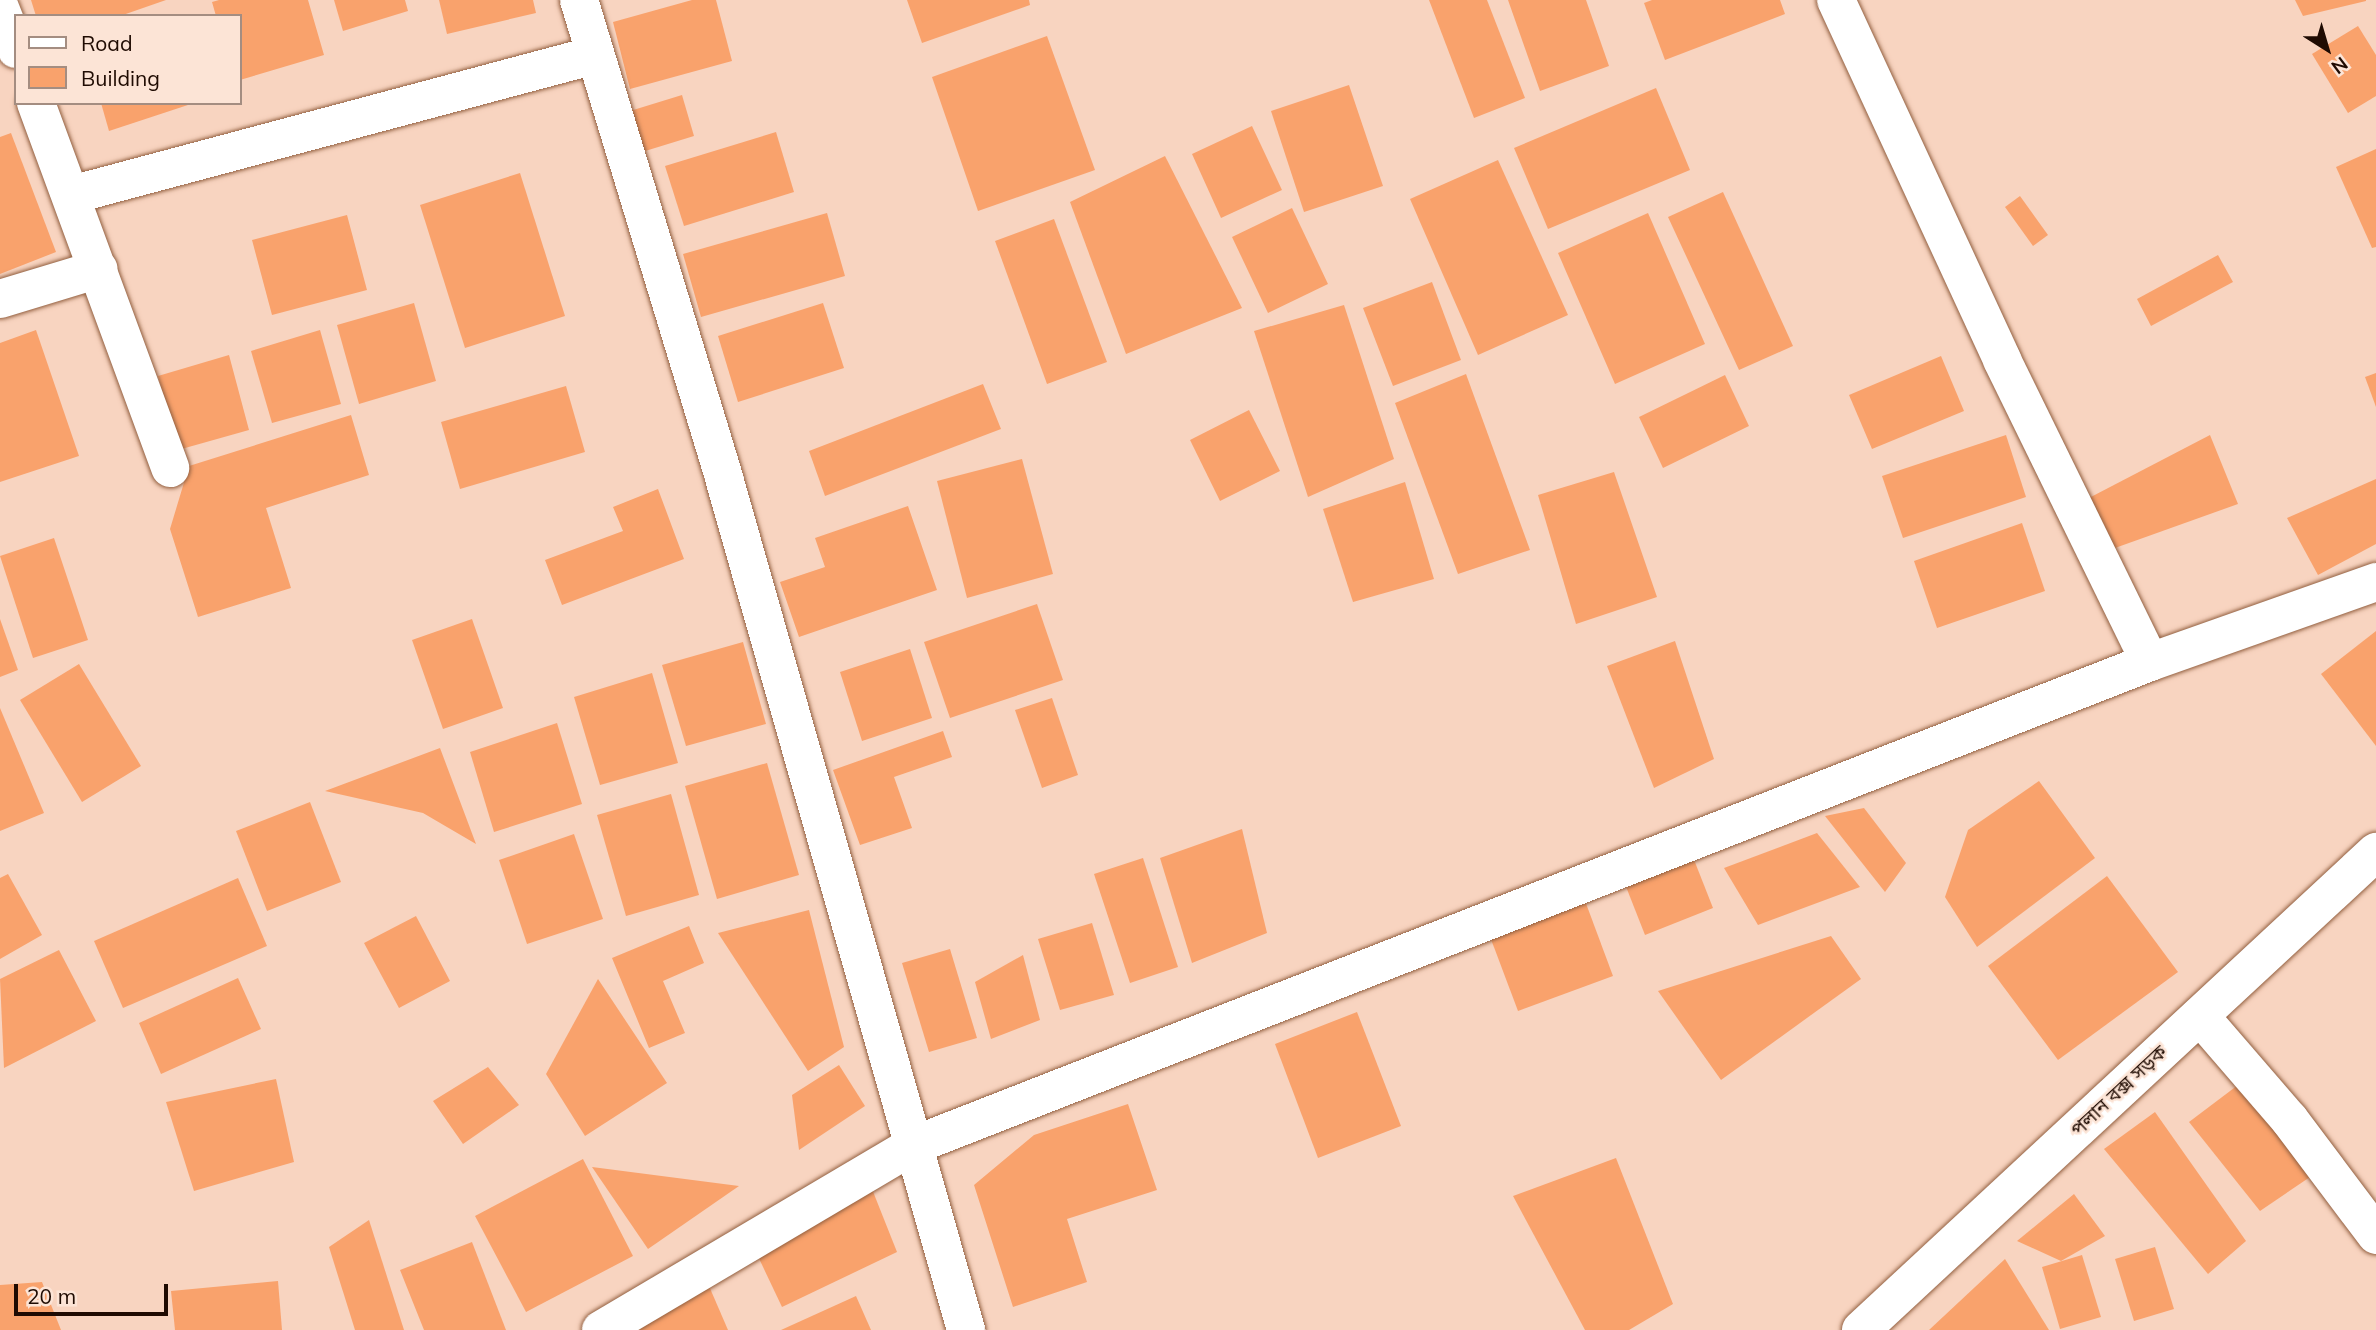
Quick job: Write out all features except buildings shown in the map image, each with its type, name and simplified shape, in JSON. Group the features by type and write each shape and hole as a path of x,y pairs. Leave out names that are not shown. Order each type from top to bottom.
{"street":[{"path":"579,0 724,478 966,1330"},
{"path":"1836,0 2001,360 2150,662"},
{"path":"0,8 14,44"},
{"path":"71,195 595,54"},
{"path":"37,105 170,467"},
{"path":"0,299 99,269"},
{"path":"601,1330 912,1146 2150,662 2376,582"},
{"name":"পলান বক্স সড়ক","path":"1861,1330 2376,852"},
{"path":"2200,1016 2289,1119 2376,1235"}]}
